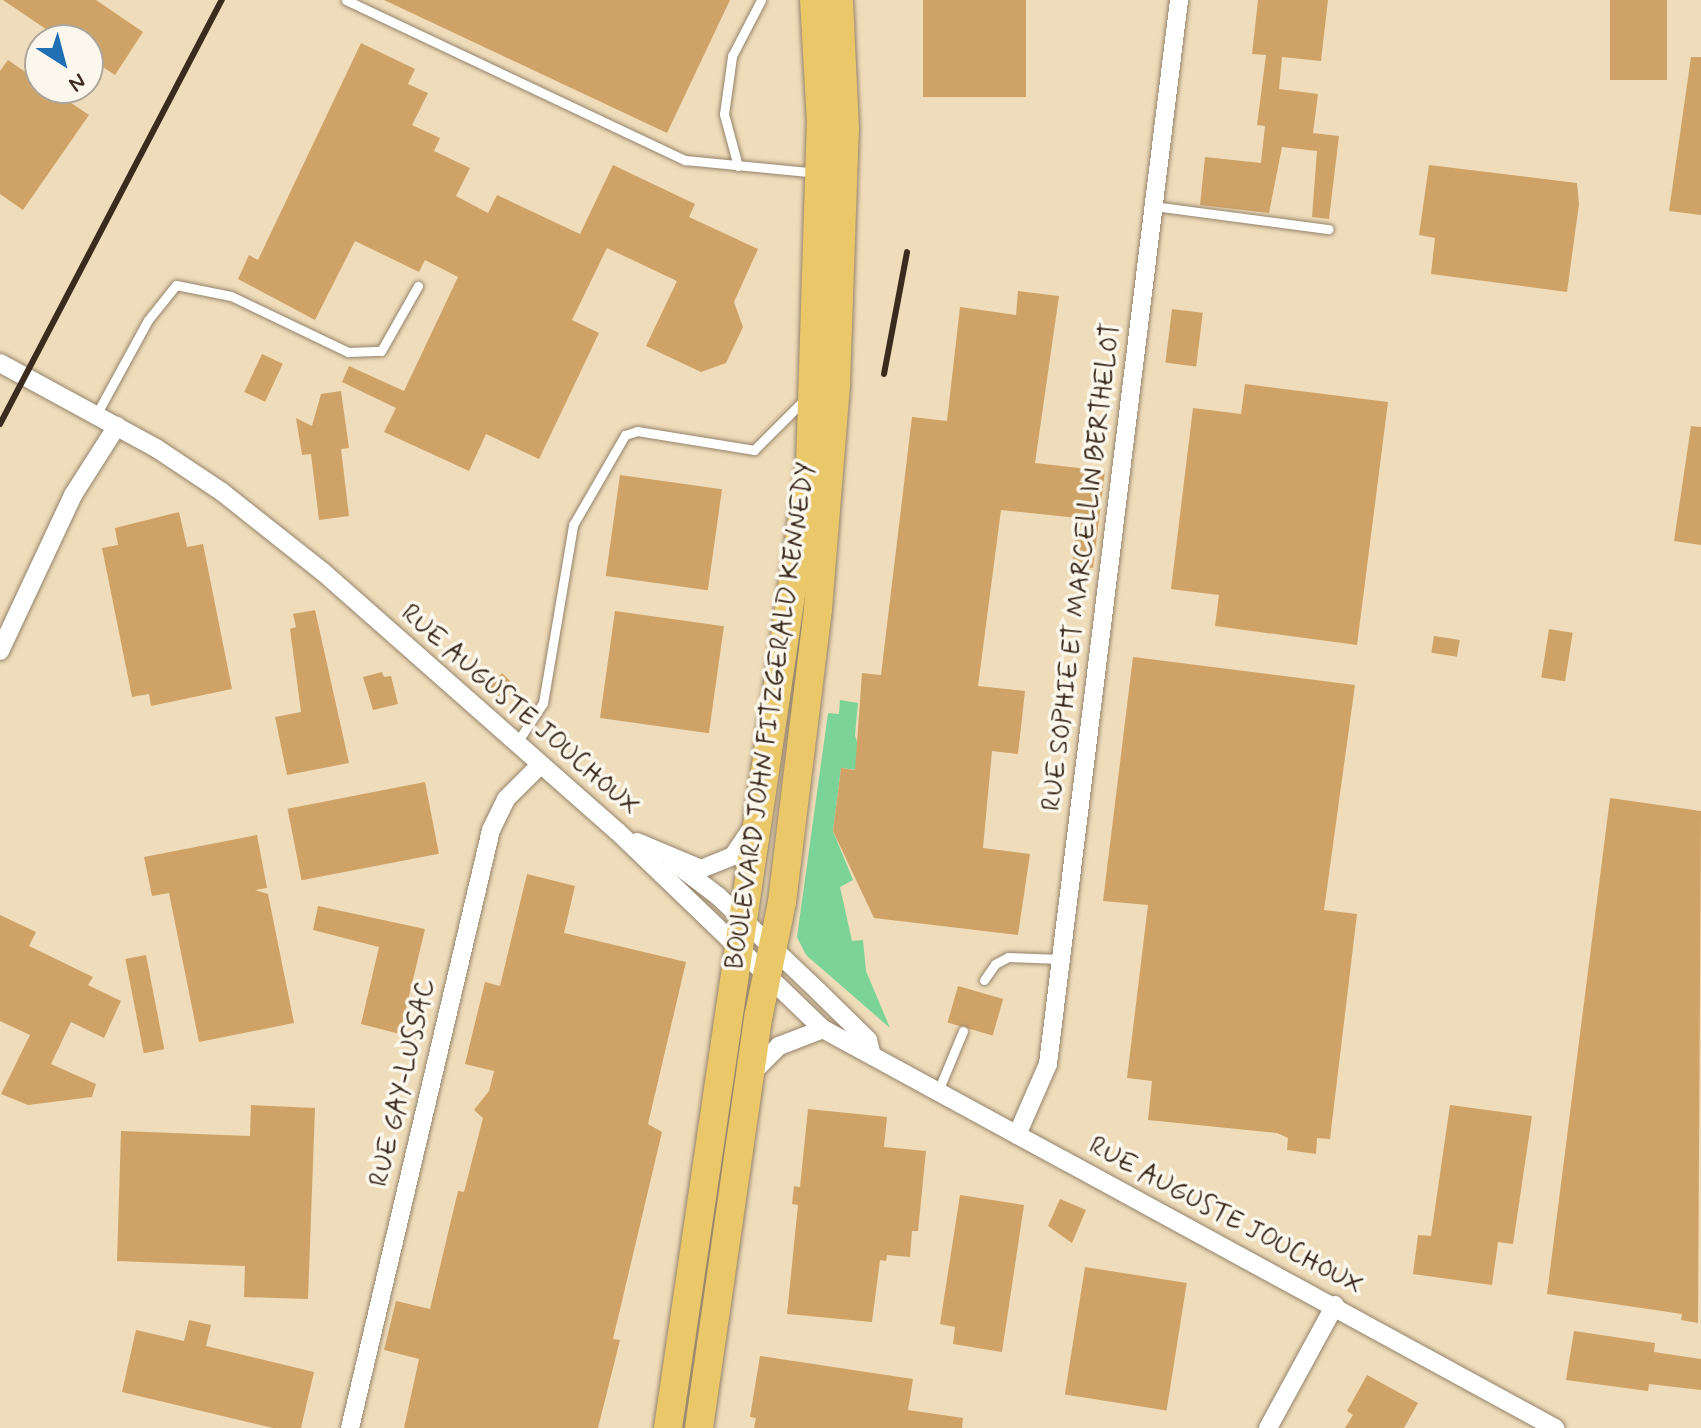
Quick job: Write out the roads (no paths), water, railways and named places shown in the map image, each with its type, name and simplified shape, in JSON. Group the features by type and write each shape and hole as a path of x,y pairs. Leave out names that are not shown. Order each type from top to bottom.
{"main road":[{"name":"BOULEVARD JOHN FITZGERALD KENNEDY","path":"668,1428 736,951 762,811 797,567 815,388 820,173 814,0"},
{"name":"BOULEVARD JOHN FITZGERALD KENNEDY","path":"699,1428 770,965 818,609 836,383 845,129 839,0"}],"street":[{"name":"RUE SOPHIE ET MARCELLIN BERTHELOT","path":"1017,1135 1048,1064 1179,0"},
{"name":"RUE AUGUSTE JOUCHOUX","path":"0,363 117,426 222,492 323,572 617,831 736,951 770,965 868,1040 871,1052"},
{"path":"0,651 73,495 117,426"},
{"name":"RUE GAY-LUSSAC","path":"350,1428 491,830 506,799 540,765"},
{"path":"617,831 672,861 701,869 725,862 762,811"},
{"name":"RUE AUGUSTE JOUCHOUX","path":"672,861 742,920 770,965 823,1029 871,1052 1017,1135 1335,1305 1555,1428"},
{"path":"751,1074 779,1046 823,1029"},
{"path":"1268,1428 1335,1305"}],"lane":[{"path":"346,0 685,160 820,173"},
{"path":"738,166 724,114 732,56 761,0"},
{"path":"1153,206 1328,229"},
{"path":"96,415 148,320 176,285 231,296 348,352 381,351 418,286"},
{"path":"516,744 543,703 573,525 625,435 637,431 754,450 815,388"},
{"path":"984,980 995,964 1008,957 1060,959"},
{"path":"938,1091 963,1031"}],"railway":[{"path":"0,424 222,0"},
{"path":"884,374 907,252"}]}
